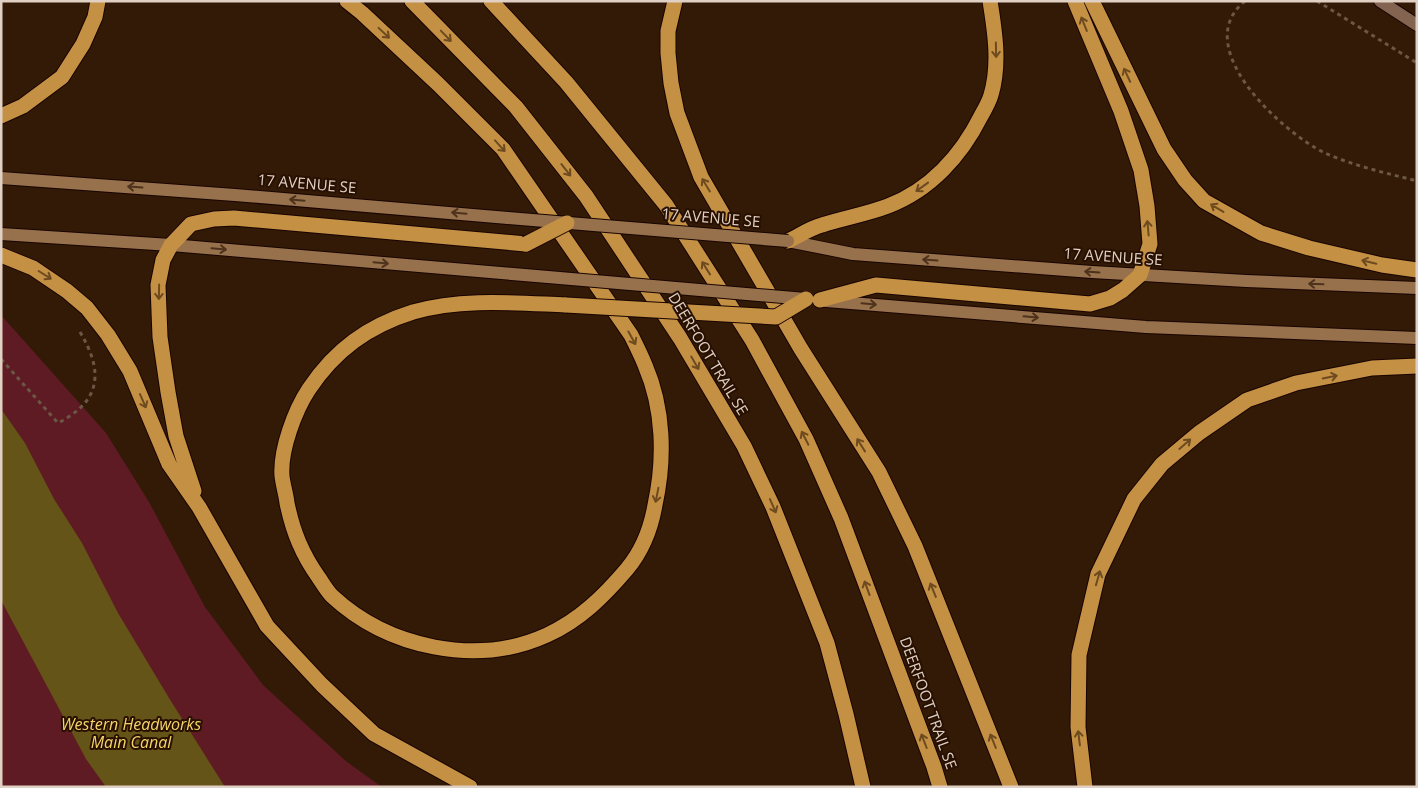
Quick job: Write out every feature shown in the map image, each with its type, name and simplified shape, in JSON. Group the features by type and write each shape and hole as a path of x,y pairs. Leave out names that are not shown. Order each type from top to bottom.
{"highway":[{"path":"1,116 22,106 62,77 83,44 95,17 98,1"},
{"path":"347,1 438,84 503,149 509,157 631,335 646,367 656,401 663,452 659,488 650,529 632,564 606,594 577,618 547,635 516,646 485,650 452,650 416,643 385,631 355,613 331,595 310,566 297,541 282,474 287,438 298,405 316,378 339,352 363,333 413,312 442,306 504,303 566,305 776,317 813,300 876,285 1090,304 1110,298 1123,290 1140,275 1150,244 1146,206 1140,170 1121,111 1075,1"},
{"name":"DEERFOOT TRAIL SE","path":"412,1 516,107 586,196 680,338 744,446 773,507 827,643 863,787"},
{"name":"DEERFOOT TRAIL SE","path":"491,1 566,82 666,205 752,340 806,439 841,518 940,787"},
{"path":"675,1 668,32 671,83 677,113 701,177 801,349 879,472 915,546 1010,787"},
{"path":"788,241 821,225 889,206 918,191 941,173 958,154 977,125 991,96 996,66 995,32 990,1"},
{"path":"1092,1 1164,150 1185,180 1204,200 1261,232 1310,248 1382,265 1417,270"},
{"path":"199,507 176,436 160,338 158,285 163,260 171,245 191,224 214,219 234,218 526,244 567,223"},
{"path":"1,255 33,268 68,291 87,308 108,335 130,371 169,464 199,507 267,626 322,685 374,734 470,787"},
{"path":"1085,787 1078,727 1079,655 1098,574 1134,499 1162,464 1198,433 1247,400 1296,383 1372,368 1417,366"}],"main road":[{"name":"17 AVENUE SE","path":"1,178 235,195 788,241 853,254 1140,275 1417,288"},
{"path":"1,234 171,245 1146,327 1417,338"}],"lane":[{"path":"1380,1 1417,25"}],"path":[{"path":"1245,1 1232,17 1227,34 1229,50 1238,73 1279,121 1299,138 1324,152 1355,164 1417,181"},
{"path":"1317,1 1417,63"},
{"path":"1,358 58,423 81,407 92,392 96,371 89,346 77,327"}],"shaded area":[{"path":"1,315 106,433 149,502 205,607 263,685 347,762 382,787 1,787"}],"water":[{"name":"Western Headworks Main Canal","path":"1,409 25,443 54,499 82,543 118,613 225,787 106,787 86,759 1,600"}]}
